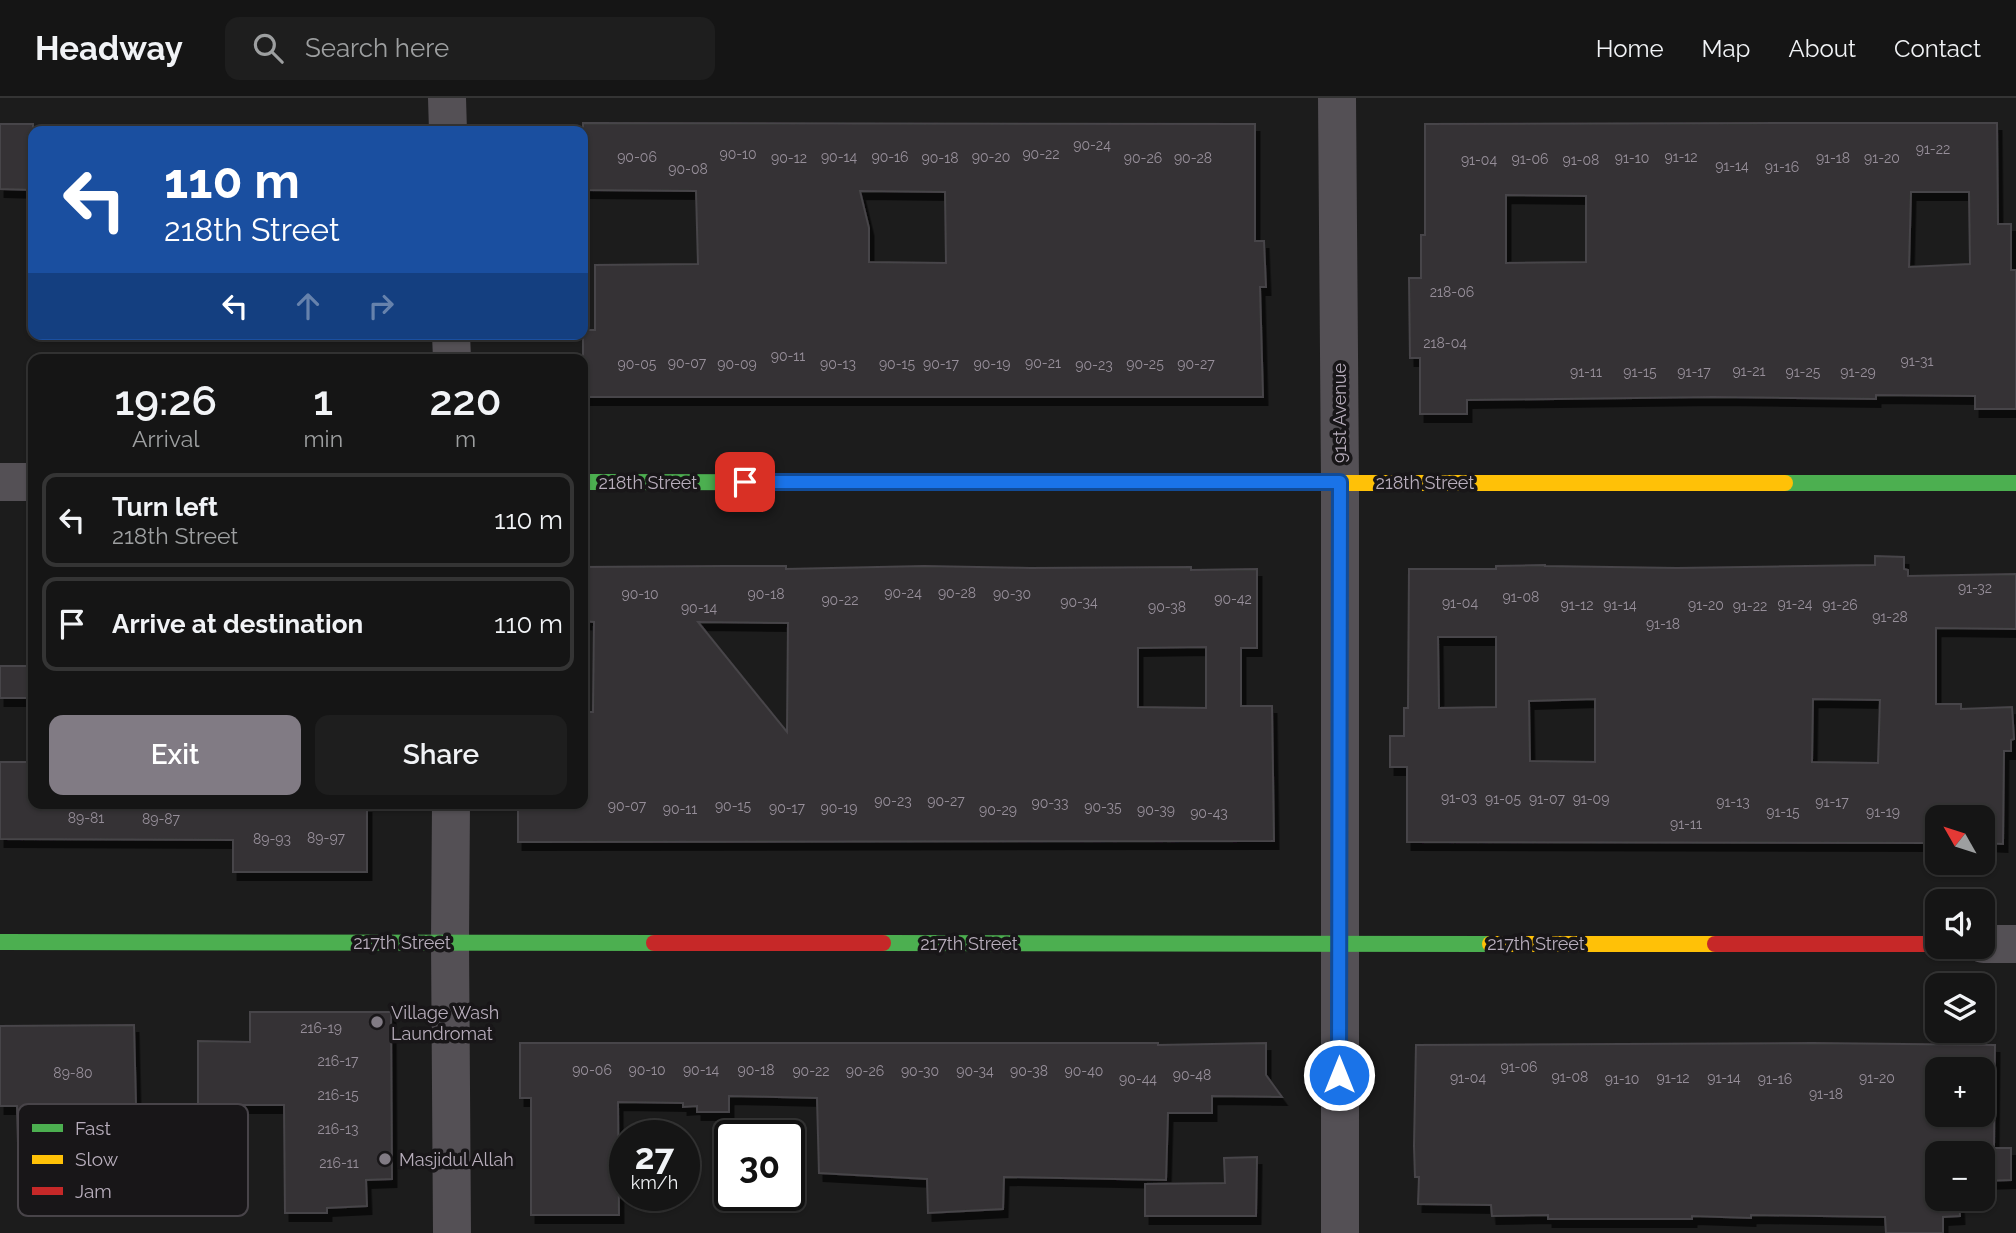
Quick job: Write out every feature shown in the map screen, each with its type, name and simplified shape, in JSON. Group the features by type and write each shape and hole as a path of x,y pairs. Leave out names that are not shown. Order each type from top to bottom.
{"street":[{"path":"447,98 447,126"},
{"name":"91st Avenue","path":"1337,98 1340,1233"},
{"path":"0,482 28,482"},
{"name":"218th Street","path":"588,482 2016,483"},
{"path":"451,809 452,1233"},
{"name":"217th Street","path":"0,942 1925,944"},
{"path":"1995,944 2016,944"}],"building":[{"path":"583,123 1255,124 1255,241 1264,241 1266,287 1260,287 1263,397 588,397 588,354 583,354 583,340 588,340 588,330 595,330 595,265 698,264 696,191 588,190 588,126 583,126","holes":["860,191 945,192 946,263 869,262 869,228"]},
{"path":"1997,123 1998,224 2011,224 2011,270 2016,270 2016,409 1975,409 1975,396 1876,395 1876,399 1713,397 1467,400 1467,414 1420,414 1420,358 1410,358 1409,278 1421,278 1421,235 1425,235 1425,124","holes":["1911,192 1969,192 1970,264 1909,267","1506,195 1586,196 1586,262 1506,263"]},
{"path":"0,124 33,124 28,126 28,190 0,189"},
{"path":"1875,556 1904,557 1904,569 1908,570 1908,576 2016,574 2016,629 1936,628 1936,704 1961,704 1961,709 2012,707 2014,739 2011,740 2011,751 2004,751 2003,844 1995,844 1995,805 1925,805 1925,843 1407,842 1407,767 1390,767 1390,736 1404,736 1404,708 1408,708 1409,569 1496,569 1496,566 1545,565 1677,568 1875,565","holes":["1438,637 1496,637 1496,707 1439,708","1595,699 1595,762 1530,761 1529,701","1813,699 1880,700 1878,763 1812,762"]},
{"path":"588,567 1257,569 1257,648 1241,648 1241,706 1272,706 1274,841 518,842 518,809 588,809 588,712 593,712 594,622 588,621","holes":["698,622 788,623 787,732","1206,647 1206,708 1138,707 1138,648"]},
{"path":"0,666 28,666 28,698 0,698"},
{"path":"0,762 28,762 28,809 367,809 367,872 233,872 233,840 0,839"},
{"path":"250,1012 391,1012 392,1179 366,1180 367,1206 327,1208 327,1213 285,1213 284,1105 198,1104 198,1041 250,1042"},
{"path":"134,1025 136,1104 18,1104 18,1144 17,1106 0,1106 0,1026"},
{"path":"520,1043 1266,1043 1266,1075 1282,1097 1212,1096 1212,1113 1168,1113 1166,1180 1004,1177 1003,1209 928,1213 927,1179 819,1173 817,1098 729,1096 729,1112 697,1112 697,1106 683,1107 683,1103 618,1102 618,1120 609,1120 609,1211 619,1211 619,1215 531,1215 531,1098 520,1098"},
{"path":"1416,1045 1995,1045 1995,1057 1925,1057 1925,1127 1994,1127 1994,1141 1925,1141 1925,1211 1960,1211 1960,1216 1943,1217 1943,1233 1886,1233 1885,1217 1751,1215 1751,1218 1692,1216 1692,1219 1548,1219 1548,1215 1492,1216 1491,1205 1418,1204 1419,1177 1415,1177"},
{"path":"1995,1148 2011,1148 2011,1180 1995,1181"},
{"path":"1257,1157 1256,1216 1145,1216 1145,1184 1225,1183 1224,1158"}],"traffic: fast":[{"path":"588,482 1328,483"},
{"path":"1785,483 2016,483"},
{"path":"0,942 654,943"},
{"path":"883,943 1490,944"}],"traffic: slow":[{"path":"1328,483 1785,483"},
{"path":"1490,944 1715,944"}],"traffic: jam":[{"path":"654,943 883,943"},
{"path":"1715,944 1925,944"}],"place":[{"name":"Village Wash Laundromat","path":"377,1022"},
{"name":"Masjidul Allah","path":"385,1159"}],"route":[{"path":"745,482 1340,482 1339,1075"}]}
